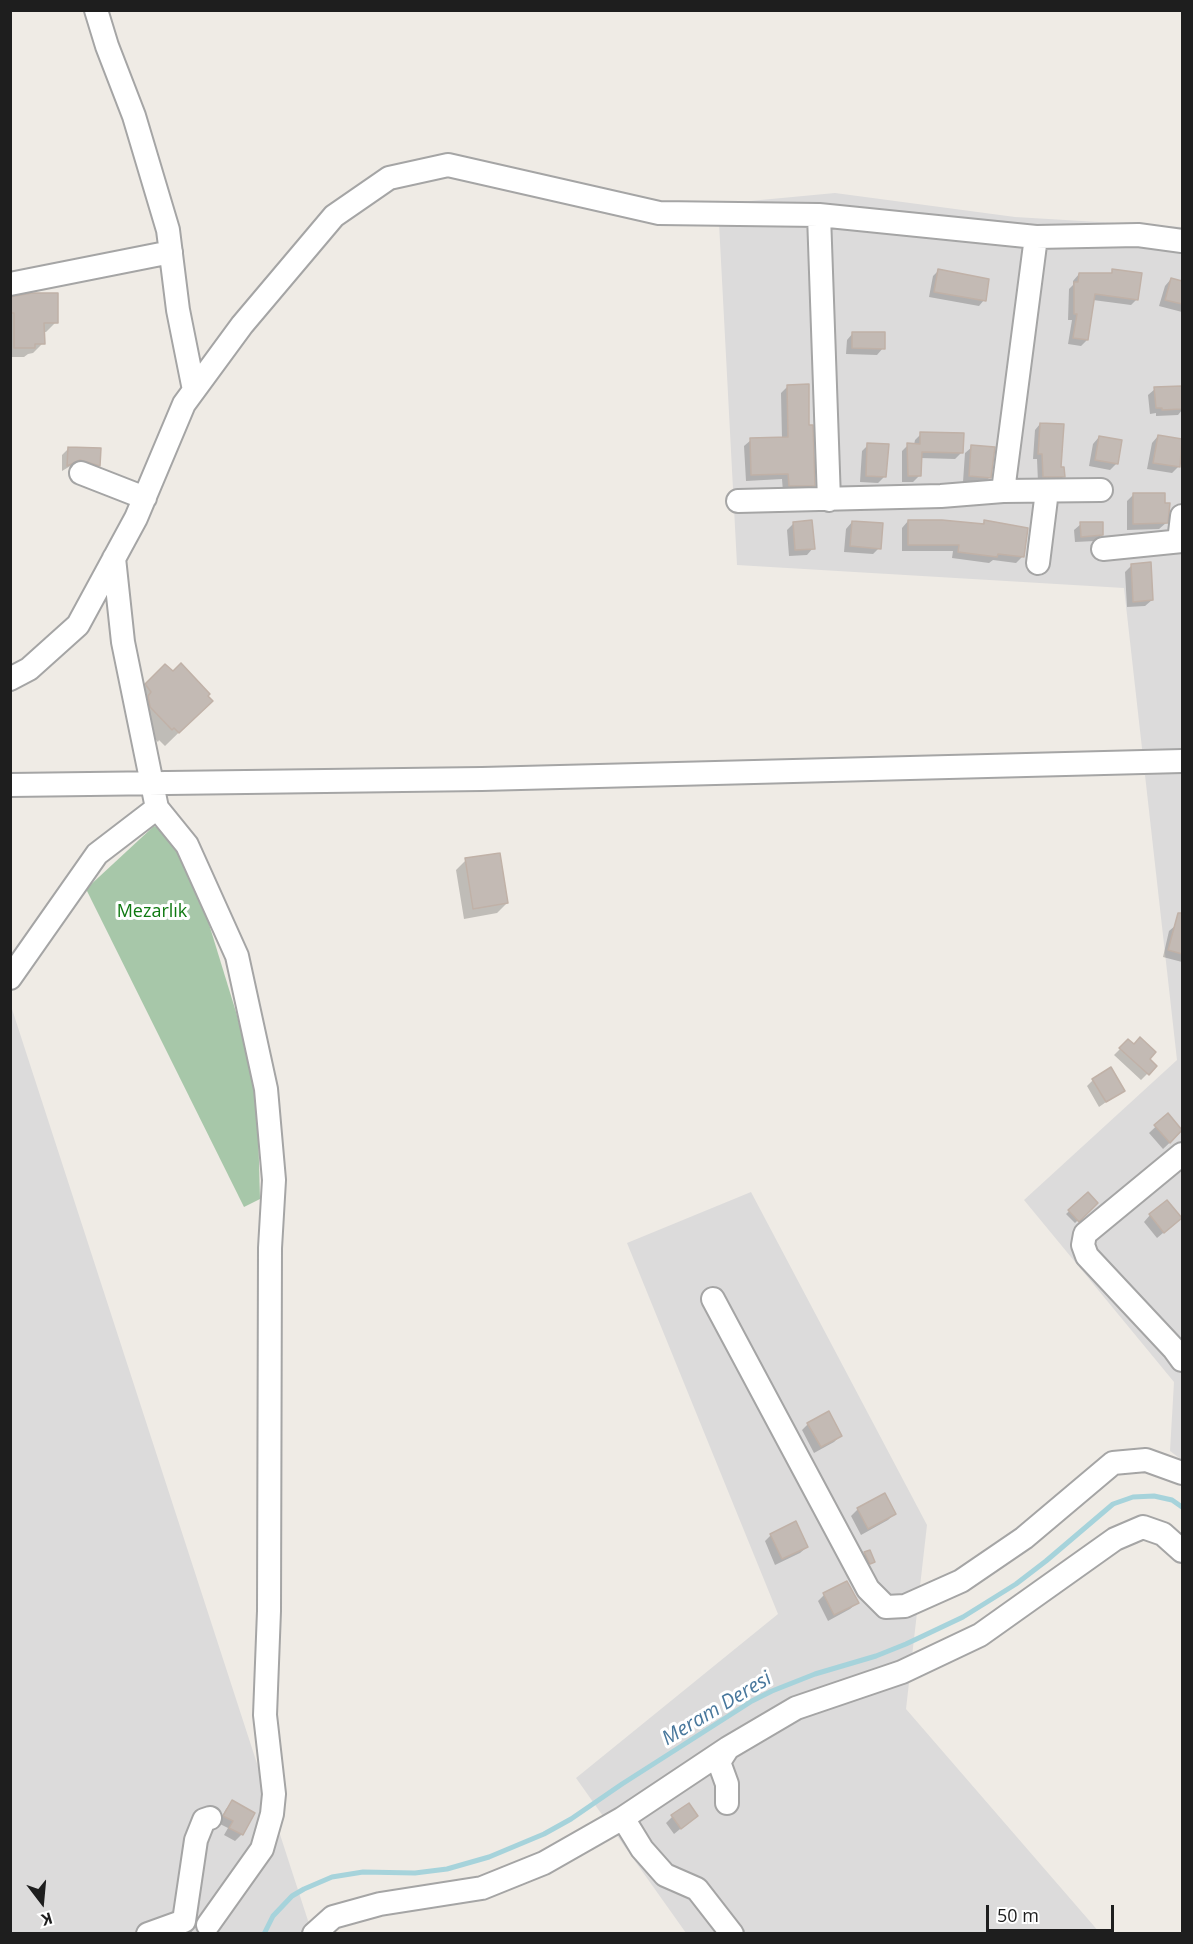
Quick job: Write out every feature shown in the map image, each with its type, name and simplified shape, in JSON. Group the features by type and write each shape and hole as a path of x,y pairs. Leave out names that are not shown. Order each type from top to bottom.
{"street":[{"path":"96,10 134,116 168,230 178,310 194,390"},
{"path":"10,678 29,669 78,625 145,498 184,404 242,325 334,216 389,178 448,165 659,213 819,214 1036,237 1138,235 1182,240"},
{"path":"819,214 829,500"},
{"path":"1003,490 1036,237"},
{"path":"10,284 171,252"},
{"path":"81,473 145,498"},
{"path":"738,501 940,496 1003,490 1101,490"},
{"path":"1038,563 1047,491"},
{"path":"1102,549 1181,541 1182,516"},
{"path":"114,558 123,642 157,808 187,845 237,956 266,1089 274,1180 270,1248 269,1611 265,1715 274,1794 272,1814 262,1850 213,1929 184,1921 148,1933"},
{"path":"10,785 482,779 1182,761"},
{"path":"10,978 97,854 157,808"},
{"path":"1182,1154 1085,1234 1083,1245 1087,1256 1182,1360"},
{"path":"713,1299 868,1589 886,1607 905,1606 961,1581 1024,1538 1113,1463 1146,1460 1182,1473"},
{"path":"314,1934 333,1917 380,1904 482,1888 544,1863 622,1818 728,1748 796,1708 902,1672 980,1635 1115,1539 1143,1527 1163,1534 1182,1551"},
{"path":"727,1803 728,1785 719,1762 728,1748"},
{"path":"184,1921 196,1840 204,1820 210,1818"},
{"path":"622,1818 642,1850 665,1875 697,1889 732,1934"}],"shaded area":[{"path":"835,193 1015,217 1182,227 1182,1460 1170,1451 1174,1382 1024,1200 1177,1060 1124,588 737,565 718,204"},
{"path":"11,1006 312,1933 11,1933"},
{"path":"751,1192 927,1525 906,1709 1100,1933 686,1933 576,1778 778,1614 627,1243"}],"green space":[{"name":"Mezarlık","path":"154,826 168,833 205,911 257,1090 260,1199 244,1207 86,889"}],"building":[{"path":"938,269 989,279 986,301 934,292"},
{"path":"1112,269 1142,273 1138,300 1095,294 1088,340 1073,338 1077,314 1074,314 1074,282 1078,282 1079,273 1112,273"},
{"path":"1171,278 1182,281 1182,304 1165,300"},
{"path":"32,293 58,293 58,323 44,323 45,344 35,344 35,348 14,348 14,313 10,313 10,297"},
{"path":"852,332 885,332 885,349 852,348"},
{"path":"809,384 809,425 813,425 815,486 789,486 788,474 751,475 750,438 788,437 787,385"},
{"path":"1182,386 1182,409 1156,408 1154,387"},
{"path":"1040,423 1064,424 1061,467 1064,467 1065,477 1043,477 1042,454 1038,454"},
{"path":"920,432 964,433 963,453 922,452 921,476 908,476 907,443 920,444"},
{"path":"1158,435 1182,439 1180,467 1153,463"},
{"path":"1099,436 1122,440 1118,464 1095,460"},
{"path":"867,443 889,444 886,477 866,476"},
{"path":"971,445 995,447 991,478 969,476"},
{"path":"68,447 101,448 100,466 80,460 67,466"},
{"path":"1133,493 1165,493 1165,503 1170,503 1168,523 1133,524"},
{"path":"812,520 815,549 795,550 793,522"},
{"path":"908,520 984,524 984,520 1028,528 1024,557 998,554 997,557 958,552 959,545 908,545"},
{"path":"852,521 883,523 881,549 850,546"},
{"path":"1080,522 1103,522 1103,535 1081,537"},
{"path":"1151,562 1153,600 1133,602 1131,564"},
{"path":"181,663 210,694 208,696 213,701 179,733 174,728 172,730 150,707 148,696 151,692 145,684 165,664 173,671"},
{"path":"500,853 508,903 473,909 465,858"},
{"path":"1178,913 1182,913 1182,954 1168,950"},
{"path":"1140,1037 1156,1052 1150,1059 1157,1066 1149,1075 1119,1048 1128,1039 1134,1044"},
{"path":"1111,1067 1125,1091 1106,1102 1092,1079"},
{"path":"1168,1113 1182,1130 1170,1143 1154,1125"},
{"path":"1088,1192 1098,1203 1079,1222 1068,1210"},
{"path":"1167,1200 1182,1218 1164,1233 1149,1214"},
{"path":"829,1411 842,1436 821,1447 807,1423"},
{"path":"885,1493 896,1514 868,1529 857,1508"},
{"path":"796,1521 808,1547 782,1559 770,1534"},
{"path":"870,1550 875,1562 870,1564 864,1552"},
{"path":"847,1581 859,1603 834,1615 823,1593"},
{"path":"232,1800 255,1813 243,1835 229,1828 233,1821 223,1816"},
{"path":"689,1803 698,1816 681,1829 671,1815"}],"waterway":[{"name":"Meram Deresi","path":"264,1934 273,1916 292,1896 332,1877 363,1872 415,1873 447,1869 489,1857 544,1834 571,1819 752,1701 815,1674 876,1656 963,1617 1016,1584 1113,1504 1133,1497 1154,1496 1172,1500 1182,1507"}]}
